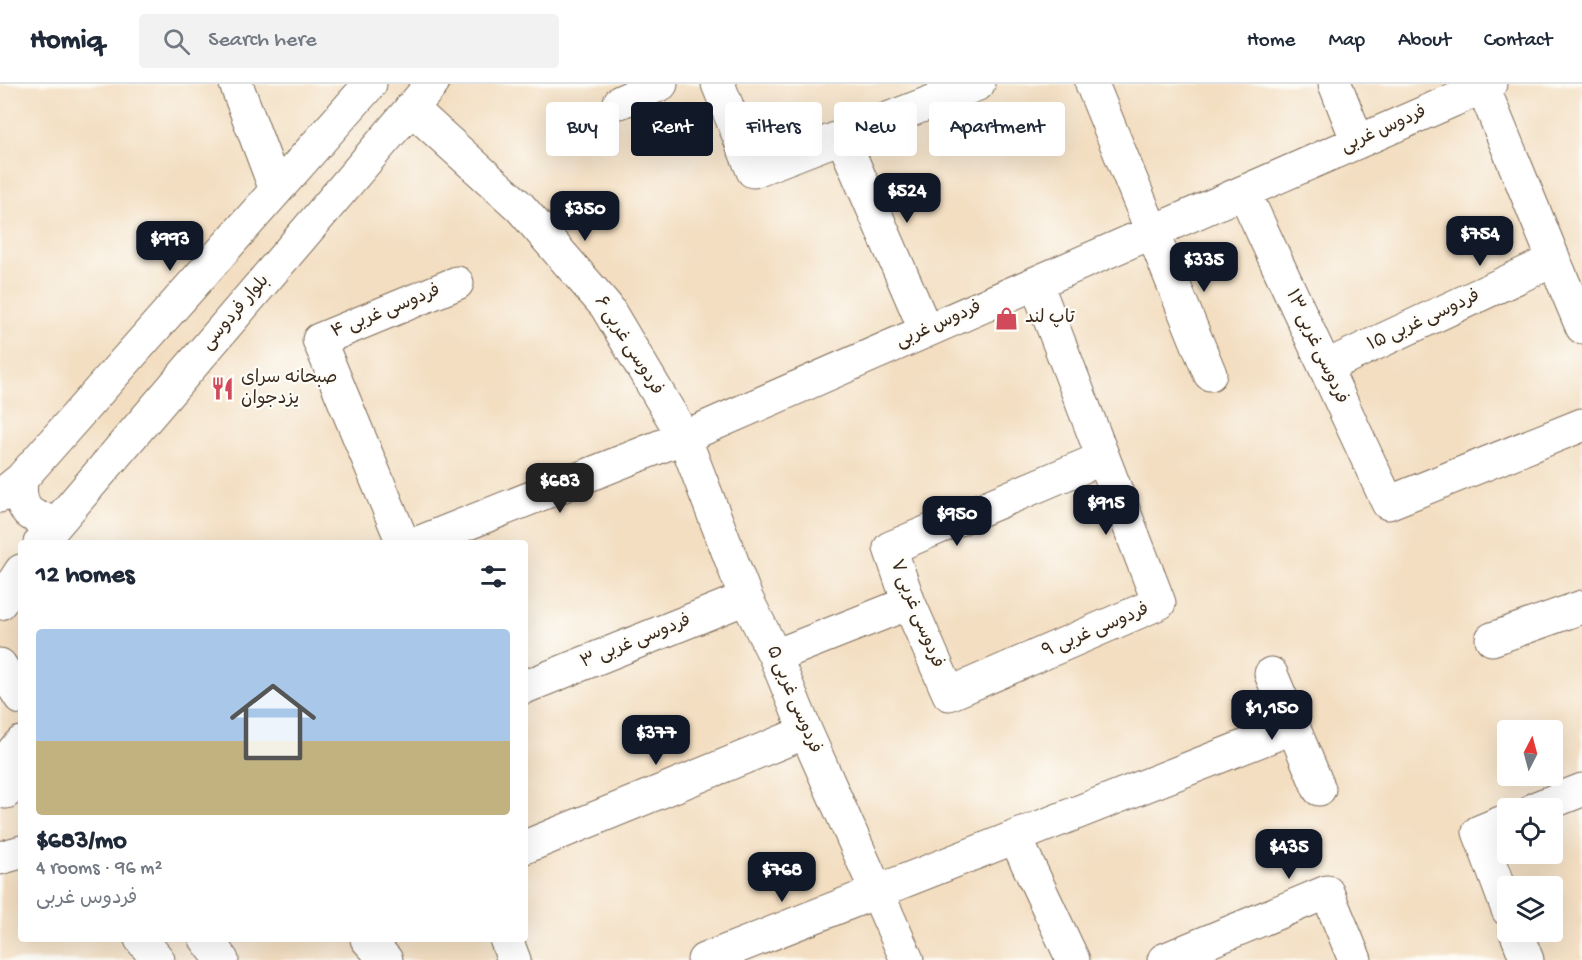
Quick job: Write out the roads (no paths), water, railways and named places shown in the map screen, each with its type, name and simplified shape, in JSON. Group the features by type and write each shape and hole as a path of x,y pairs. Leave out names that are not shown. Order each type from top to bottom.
{"street":[{"path":"236,84 276,190"},
{"path":"50,532 42,520 27,511 19,496 10,487 370,84"},
{"name":"بلوار فردوسی","path":"50,532 432,84"},
{"path":"620,102 661,84"},
{"path":"718,84 753,171 834,140"},
{"path":"917,108 978,84"},
{"path":"1092,84 1150,232 1210,374"},
{"path":"1335,84 1358,142"},
{"path":"1486,85 1582,327"},
{"name":"فردوس غربی","path":"426,540 684,437 1486,85"},
{"name":"فردوسی غربی ۶","path":"411,108 520,207 606,306 684,437"},
{"path":"850,156 926,331"},
{"name":"فردوسی غربی ۱۳","path":"1244,192 1388,503 1582,425"},
{"name":"فردوسی غربی ۱۵","path":"1325,367 1554,260"},
{"name":"فردوسی غربی ۴","path":"402,540 319,340 457,283"},
{"name":"فردوسی غربی ۹","path":"949,694 1159,603 1036,283"},
{"name":"فردوسی غربی ۵","path":"684,437 746,598 775,656 806,732 908,960"},
{"name":"فردوسی غربی ۷","path":"949,694 909,603 890,548 1104,458"},
{"path":"0,603 18,576"},
{"name":"فردوسی غربی ۳","path":"528,686 746,598"},
{"path":"775,656 909,603"},
{"path":"1492,639 1582,607"},
{"path":"0,665 18,693"},
{"path":"1271,674 1319,789"},
{"path":"704,960 1016,839 1294,727"},
{"path":"528,846 806,732"},
{"path":"9,795 3,771 10,753 18,746"},
{"path":"1562,798 1582,790"},
{"path":"1497,825 1479,832 1497,880"},
{"path":"1016,839 1074,960"},
{"path":"0,858 18,853"},
{"path":"1164,960 1327,892 1355,960"},
{"path":"143,942 158,960"},
{"path":"208,942 222,960"},
{"path":"371,942 386,960"},
{"path":"507,942 514,960"},
{"path":"1520,942 1527,960"}],"place":[{"name":"تاپ لند","path":"1007,318"},
{"name":"صبحانه سرای یزدجوان","path":"223,388"}]}
